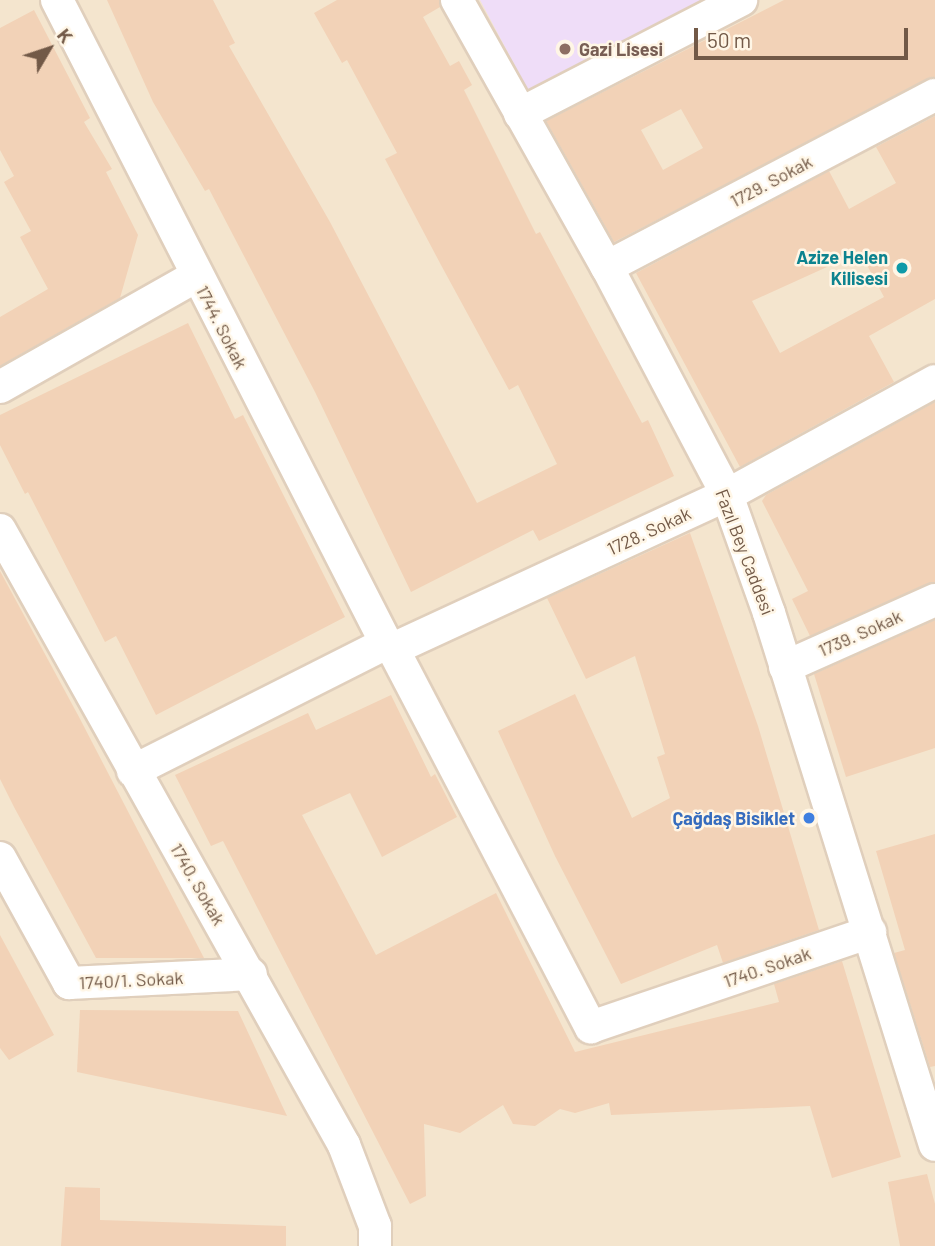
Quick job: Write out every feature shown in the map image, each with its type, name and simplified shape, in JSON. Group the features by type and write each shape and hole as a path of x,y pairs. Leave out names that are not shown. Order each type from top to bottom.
{"street":[{"name":"1744. Sokak","path":"57,0 196,276 390,646"},
{"name":"Fazıl Bey Caddesi","path":"457,0 607,267 727,495 870,932 935,1146"},
{"path":"520,114 741,0"},
{"name":"1729. Sokak","path":"607,267 935,95"},
{"path":"0,387 196,276"},
{"name":"1728. Sokak","path":"133,771 390,646 727,495 935,381"},
{"name":"1740. Sokak","path":"0,530 133,771 251,974 344,1145 375,1226 375,1246"},
{"name":"1739. Sokak","path":"785,667 935,600"},
{"name":"1740. Sokak","path":"390,646 591,1027 870,932"},
{"name":"1740/1. Sokak","path":"0,858 69,983 251,974"}],"shaded area":[{"path":"0,0 935,0 935,1246 0,1246"},
{"name":"Gazi Lisesi","path":"480,0 714,0 532,98"}],"building":[{"path":"107,0 213,0 235,43 229,46 330,222 477,503 557,464 518,385 509,390 441,265 385,159 397,153 347,60 342,63 314,13 337,0 439,0 440,7 423,17 450,66 459,61 472,85 464,90 536,234 540,232 642,423 648,420 674,476 539,541 533,530 411,592 315,392 209,189 205,191 153,102"},
{"path":"784,0 935,0 935,77 614,242 546,121","holes":["681,109 703,148 663,170 641,130"]},
{"path":"34,10 90,118 84,122 112,169 106,172 138,235 120,298 0,366 0,317 48,289 20,237 31,231 4,182 14,176 0,150 0,28"},
{"path":"935,116 935,299 869,336 894,382 740,467 636,273 829,171 849,209 896,183 876,147","holes":["860,252 884,297 780,353 752,301"]},
{"path":"188,323 235,419 243,415 345,617 156,715 116,636 105,642 28,492 25,494 0,445 0,415"},
{"path":"935,402 935,582 810,636 792,599 808,591 762,501 766,495"},
{"path":"690,533 758,726 819,930 723,963 717,945 621,984 555,856 498,731 575,694 632,818 670,798 657,757 665,754 635,656 586,679 547,598"},
{"path":"0,571 204,958 96,958 14,807 0,779"},
{"path":"935,620 935,748 846,777 814,674"},
{"path":"391,695 431,777 435,774 457,817 382,857 350,793 302,815 376,955 496,893 575,1052 779,1002 774,984 842,961 901,1157 832,1178 810,1106 611,1115 609,1103 575,1113 560,1109 535,1126 513,1124 503,1105 460,1133 424,1124 426,1196 410,1204 223,841 211,846 175,775 308,713 316,730"},
{"path":"935,834 935,1066 930,1067 894,953 905,950 876,851"},
{"path":"0,935 54,1035 9,1060 0,1048"},
{"path":"80,1010 238,1011 287,1116 77,1072"},
{"path":"927,1174 935,1204 935,1246 900,1246 888,1182"},
{"path":"65,1187 100,1188 100,1220 286,1226 286,1246 61,1246"}],"place":[{"name":"Gazi Lisesi","path":"565,49"},
{"name":"Azize Helen Kilisesi","path":"902,268"},
{"name":"Çağdaş Bisiklet","path":"809,818"}]}
